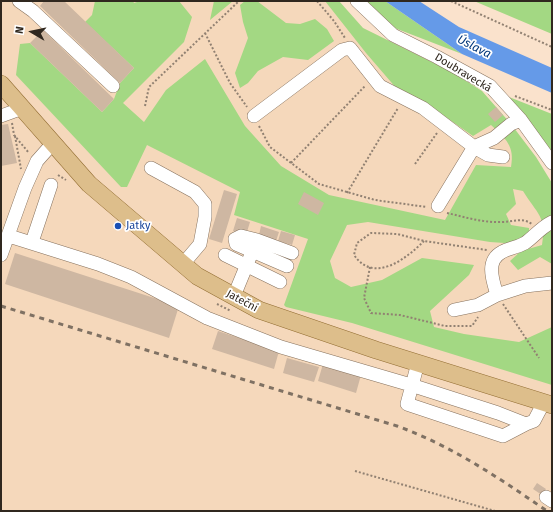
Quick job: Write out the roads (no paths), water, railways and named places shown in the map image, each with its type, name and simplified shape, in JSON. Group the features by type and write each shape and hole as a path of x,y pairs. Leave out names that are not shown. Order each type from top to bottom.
{"main road":[{"name":"Jateční","path":"1,84 89,184 197,276 259,310 418,363 548,403"}],"street":[{"name":"Doubravecká","path":"357,1 393,35 490,86 521,120 552,163"},
{"path":"23,2 113,86"},
{"path":"254,116 342,50 350,48 380,86 423,108 474,147 488,155 503,157"},
{"path":"1,116 23,108"},
{"path":"438,206 474,147 494,138 511,124 521,120"},
{"path":"1,255 25,188 37,161 53,143"},
{"path":"151,168 196,192 205,204 205,218 200,244 183,264"},
{"path":"32,242 51,185"},
{"path":"494,297 490,272 495,258 502,252 515,249 531,239 540,229 552,222"},
{"path":"9,236 32,242 131,277 207,318 281,347 411,385 498,413 526,424"},
{"path":"287,266 236,244 235,239 241,236 257,240 292,253"},
{"path":"234,296 257,240"},
{"path":"225,255 280,282"},
{"path":"454,310 478,305 494,297 525,286 552,283"},
{"path":"418,363 407,404 482,430 503,436 526,424 534,422 548,403"}],"water":[{"name":"Úslava","path":"385,1 419,1 459,27 552,68 552,93 462,54"}],"railway":[{"path":"1,306 397,426 456,453 493,475 547,511"}],"place":[{"name":"Jatky","path":"118,226"}]}
